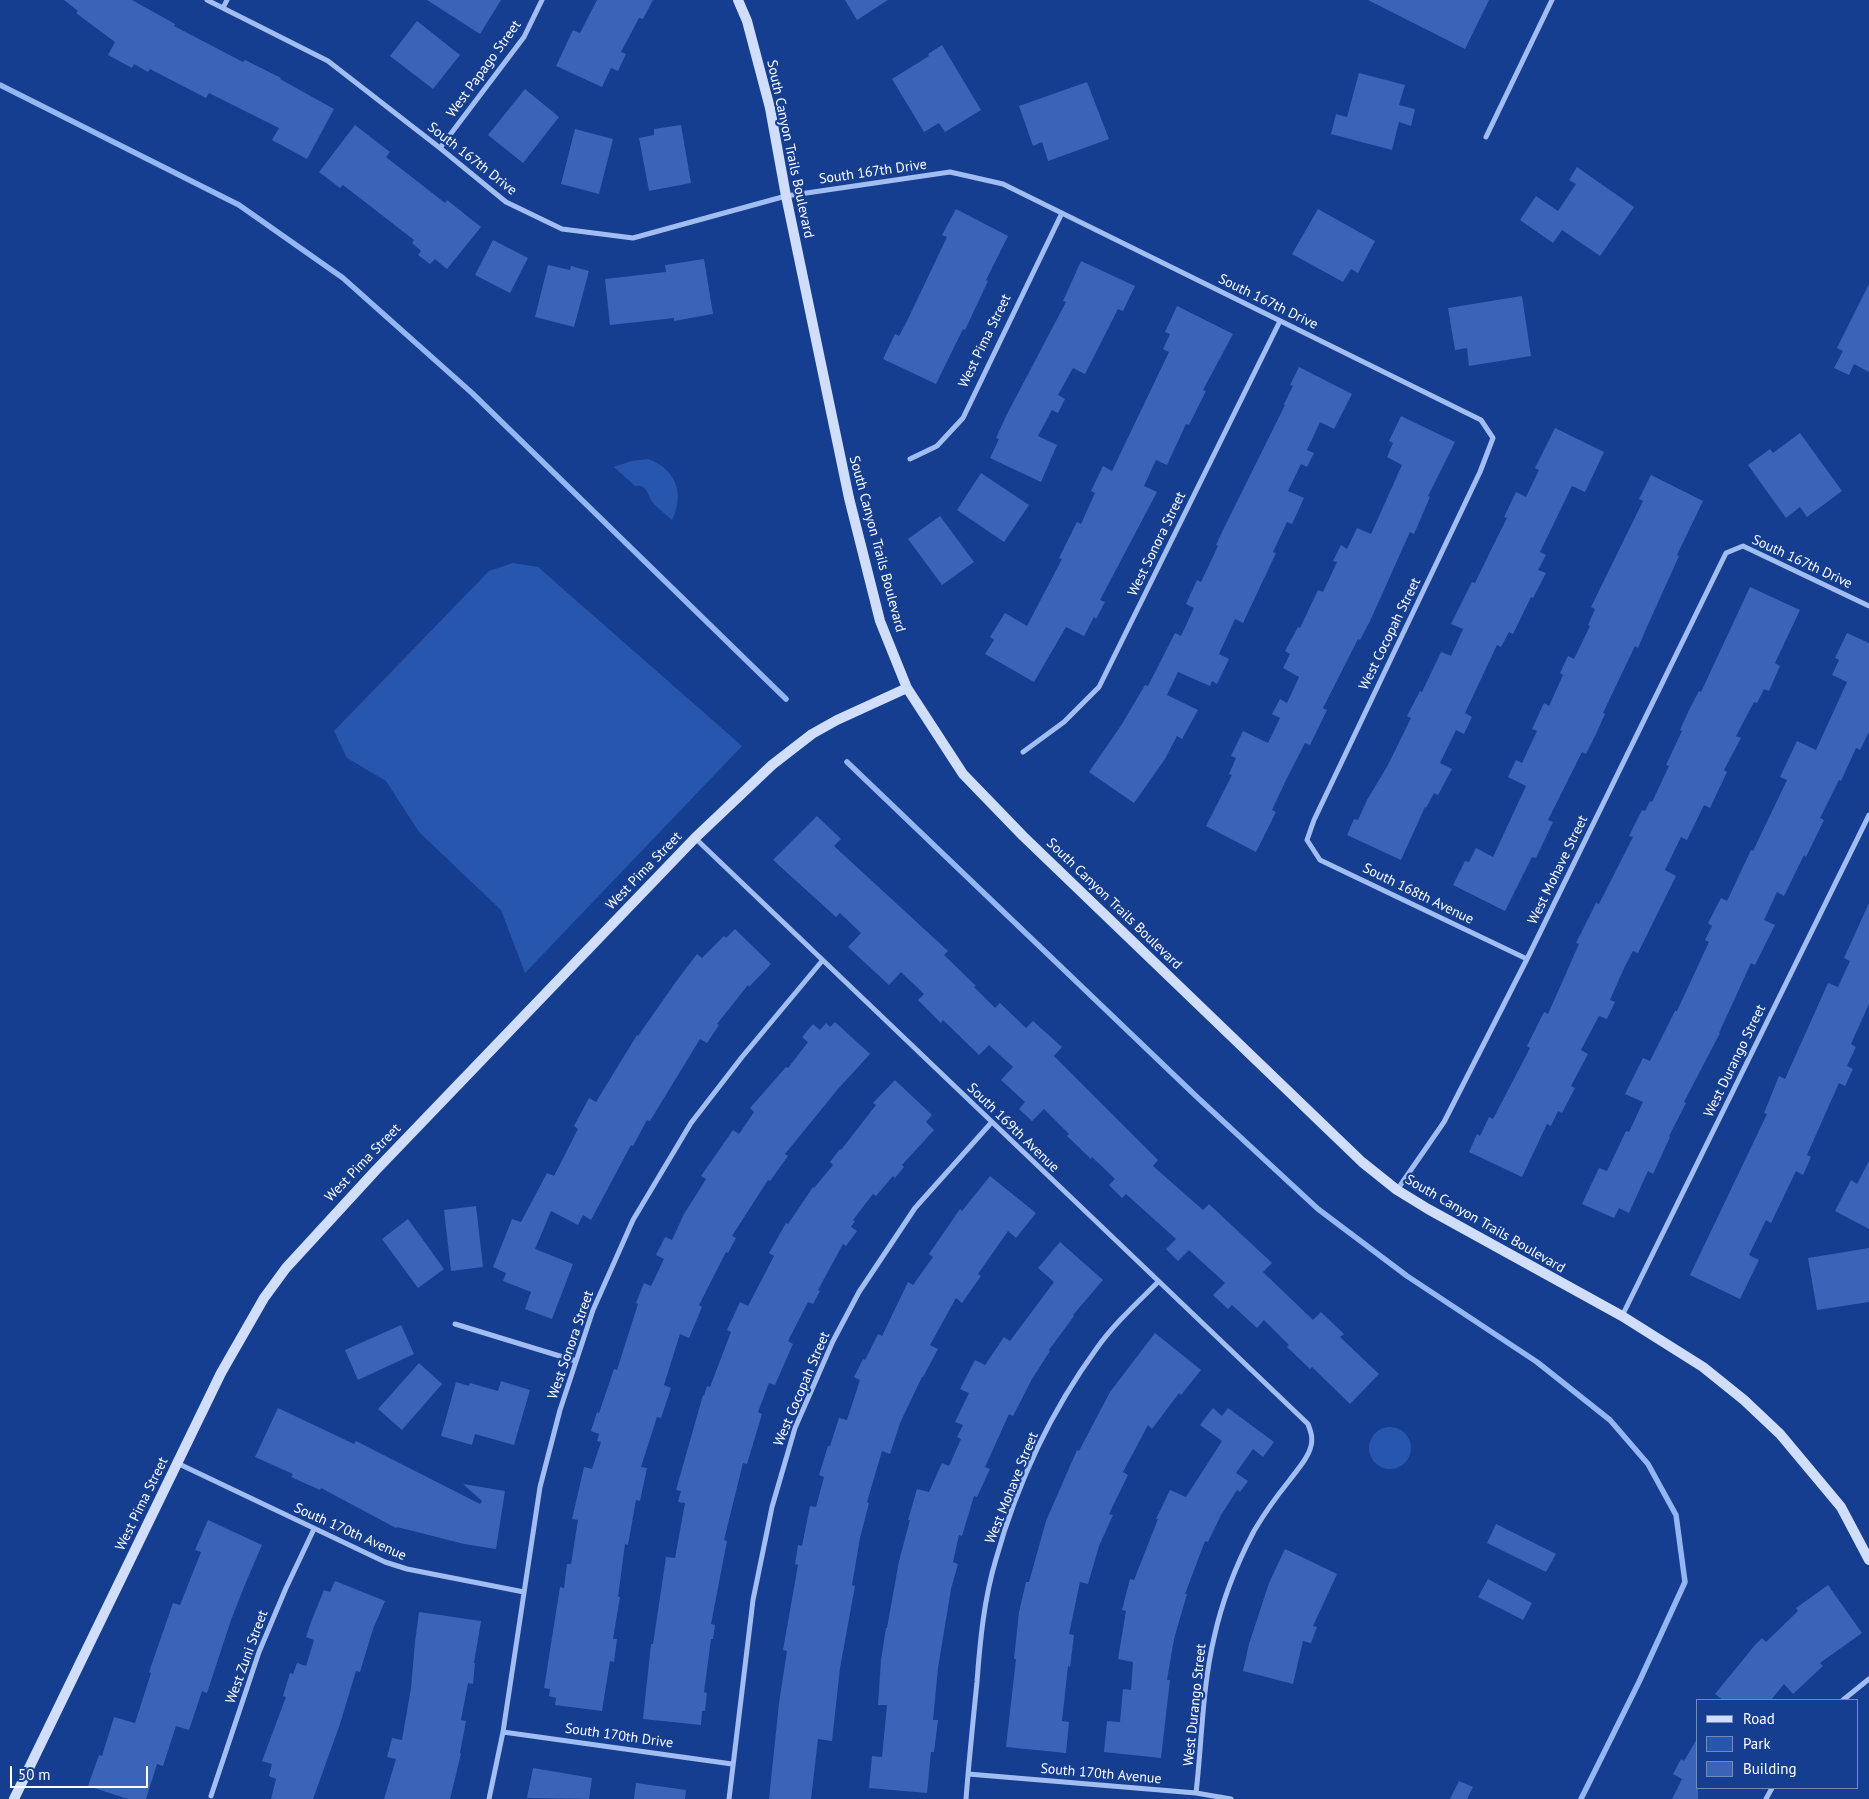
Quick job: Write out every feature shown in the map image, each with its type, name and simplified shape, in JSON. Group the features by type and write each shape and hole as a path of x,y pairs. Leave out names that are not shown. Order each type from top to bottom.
{"street":[{"name":"South 167th Drive","path":"207,0 328,61 506,202 562,229 633,238 786,196 950,172 1003,184 1481,420 1492,438"},
{"path":"223,8 227,0"},
{"name":"West Papago Street","path":"440,148 524,37 542,0"},
{"name":"South Canyon Trails Boulevard","path":"738,0 747,21 770,108 786,196 849,498 880,621 907,688 963,774 1023,836 1362,1162 1397,1190 1428,1209 1622,1316 1703,1368 1744,1400 1780,1434 1840,1507 1869,1560"},
{"path":"1486,137 1552,0"},
{"name":"West Pima Street","path":"910,459 937,446 963,418 1062,213"},
{"name":"West Sonora Street","path":"1023,752 1064,722 1099,687 1280,321"},
{"name":"West Cocopah Street","path":"1307,840 1314,820 1480,472 1492,438"},
{"name":"South 167th Drive","path":"1726,552 1743,546 1869,606"},
{"name":"West Mohave Street","path":"1397,1190 1444,1122 1527,960 1726,552"},
{"name":"West Pima Street","path":"14,1799 221,1373 249,1322 286,1268 383,1163 695,838 772,764 798,744 837,720 907,688"},
{"name":"West Durango Street","path":"1622,1316 1869,815"},
{"name":"South 169th Avenue","path":"695,838 1158,1282 1302,1417 1308,1424 1312,1436"},
{"name":"South 168th Avenue","path":"1307,840 1320,860 1527,960"},
{"name":"West Sonora Street","path":"490,1799 503,1732 540,1487 560,1410 593,1310 633,1220 692,1123 742,1057 822,961"},
{"name":"West Cocopah Street","path":"729,1799 753,1600 772,1506 795,1428 833,1341 859,1292 915,1208 991,1122"},
{"name":"West Mohave Street","path":"966,1799 981,1631 995,1560 1016,1499 1034,1456 1079,1374 1113,1328 1158,1282"},
{"path":"455,1324 576,1361"},
{"name":"West Durango Street","path":"1196,1794 1207,1679 1213,1639 1223,1602 1236,1568 1254,1530 1307,1456 1311,1447 1312,1436"},
{"name":"South 170th Avenue","path":"177,1463 377,1559 407,1569 524,1592"},
{"name":"West Zuni Street","path":"211,1796 259,1652 314,1529"},
{"path":"1844,1699 1869,1679"},
{"name":"South 170th Drive","path":"503,1732 732,1764"},
{"name":"South 170th Avenue","path":"968,1774 1196,1794 1231,1799"}],"green space":[{"path":"648,459 658,463 665,469 675,483 678,501 672,520 652,502 644,487 635,486 614,467 631,461"},
{"path":"513,563 538,567 742,746 525,973 501,910 419,832 386,781 347,758 334,731 489,571"},
{"path":"1390,1427 1405,1433 1411,1448 1405,1463 1390,1469 1375,1463 1369,1448 1375,1433"}],"building":[{"path":"64,0 132,0 175,24 174,26 243,62 245,60 281,78 334,109 307,159 272,140 279,128 209,93 206,98 150,69 148,72 134,64 132,68 108,55 115,42 76,13 78,11"},
{"path":"427,0 501,0 480,34"},
{"path":"597,0 653,0 643,19 639,18 621,52 626,54 618,71 611,68 602,87 556,66 573,30 580,33"},
{"path":"845,0 888,0 857,20"},
{"path":"1368,0 1489,0 1465,49"},
{"path":"417,21 460,55 433,89 390,56"},
{"path":"942,45 981,110 945,132 939,123 924,132 892,79 929,56 928,54"},
{"path":"1359,73 1405,85 1399,105 1415,109 1411,126 1399,122 1392,150 1331,134 1336,114 1347,117"},
{"path":"1087,82 1109,139 1048,161 1042,142 1033,146 1019,106"},
{"path":"525,89 559,117 523,163 488,135"},
{"path":"355,125 390,152 386,157 445,203 447,200 481,227 447,269 435,259 430,264 418,255 421,251 412,243 414,240 343,185 340,188 319,172"},
{"path":"681,125 691,183 649,191 639,138 654,135 654,129"},
{"path":"575,129 613,139 599,194 561,184"},
{"path":"1577,167 1634,207 1600,256 1562,230 1553,243 1520,220 1536,196 1558,211 1576,184 1569,180"},
{"path":"956,209 1008,236 986,280 988,281 965,330 963,329 936,384 883,359 895,334 899,336 907,321 947,237 942,235"},
{"path":"1318,209 1375,241 1358,273 1351,269 1343,282 1292,254"},
{"path":"493,240 528,258 510,293 475,275"},
{"path":"704,259 713,314 674,321 674,318 610,325 605,279 666,272 665,265"},
{"path":"1081,261 1135,286 1123,311 1118,309 1085,374 1073,368 1058,395 1065,399 1058,413 1052,410 1038,436 1057,445 1041,482 990,458 999,439 996,438 1006,416 1066,302 1063,301"},
{"path":"548,265 570,270 571,266 589,271 574,327 535,317"},
{"path":"1869,284 1869,372 1854,364 1849,375 1834,368 1843,351 1837,348"},
{"path":"1522,296 1531,356 1469,366 1467,348 1455,350 1448,308"},
{"path":"1177,306 1233,334 1203,390 1206,391 1189,425 1186,424 1167,465 1156,460 1144,486 1157,492 1100,600 1105,602 1096,619 1094,617 1084,636 1066,627 1034,682 985,654 994,640 990,637 1005,613 1027,626 1062,559 1059,558 1077,522 1081,524 1095,493 1091,491 1103,466 1112,471 1169,352 1163,349 1170,334 1165,332"},
{"path":"1299,367 1352,394 1334,429 1320,422 1307,450 1314,453 1307,467 1301,464 1288,491 1304,498 1292,524 1287,522 1273,552 1276,553 1243,623 1235,619 1219,654 1229,659 1217,684 1212,681 1210,686 1178,672 1167,695 1198,710 1182,739 1177,736 1165,759 1134,803 1089,772 1122,724 1145,685 1148,686 1175,633 1181,636 1194,608 1186,604 1197,580 1201,582 1218,546 1216,545 1224,528 1285,405 1293,386 1290,385"},
{"path":"1401,416 1455,442 1428,496 1430,497 1414,534 1410,532 1370,621 1360,640 1358,639 1323,708 1327,710 1310,745 1305,743 1287,778 1272,810 1276,812 1256,852 1206,826 1232,775 1229,774 1236,758 1231,756 1243,731 1268,743 1280,718 1272,714 1280,699 1287,703 1299,677 1283,668 1290,654 1285,651 1298,627 1300,628 1318,590 1323,592 1337,562 1333,561 1341,545 1347,549 1357,528 1371,534 1402,465 1387,457 1393,443 1389,441"},
{"path":"1555,428 1604,452 1585,492 1572,486 1540,552 1546,555 1538,570 1546,573 1533,598 1531,597 1513,634 1509,632 1501,647 1497,645 1465,713 1472,717 1464,734 1456,730 1440,763 1452,769 1438,795 1434,793 1425,807 1401,860 1347,835 1354,819 1358,820 1367,800 1388,765 1411,718 1407,716 1420,691 1422,692 1441,652 1451,656 1463,629 1451,624 1472,582 1475,583 1507,518 1504,517 1516,492 1526,497 1539,470 1535,468"},
{"path":"1800,433 1842,491 1807,517 1800,507 1786,518 1748,465 1770,449 1773,453"},
{"path":"981,473 1029,505 1004,542 957,510"},
{"path":"1651,475 1703,501 1677,555 1679,556 1638,648 1635,646 1586,754 1582,752 1548,820 1553,822 1536,858 1532,857 1505,911 1453,885 1465,861 1469,862 1476,848 1493,857 1526,786 1508,777 1516,760 1522,763 1537,731 1532,729 1544,703 1549,706 1563,675 1560,673 1568,656 1574,659 1590,626 1588,625 1595,609 1591,607 1643,501 1639,499"},
{"path":"940,516 974,562 942,585 908,539"},
{"path":"1750,587 1800,610 1775,663 1780,666 1769,691 1764,689 1757,703 1754,702 1736,736 1741,738 1724,770 1727,772 1710,808 1704,805 1687,840 1681,837 1665,870 1676,876 1638,953 1633,951 1625,966 1610,1000 1615,1002 1607,1019 1599,1016 1581,1050 1588,1054 1571,1086 1575,1088 1562,1113 1558,1111 1551,1126 1547,1124 1522,1177 1469,1152 1477,1134 1480,1136 1489,1117 1493,1119 1530,1048 1527,1046 1544,1012 1548,1014 1579,944 1576,943 1596,903 1599,904 1633,837 1629,836 1642,810 1645,811 1650,801 1652,802 1669,766 1666,765 1682,731 1680,730 1689,710 1699,691 1701,692"},
{"path":"1847,633 1869,643 1869,732 1860,750 1856,748 1841,781 1839,780 1820,818 1824,820 1784,896 1777,892 1764,920 1775,925 1755,965 1751,963 1720,1033 1684,1102 1686,1103 1669,1136 1653,1174 1648,1171 1629,1213 1619,1208 1614,1218 1582,1204 1599,1168 1607,1171 1626,1131 1629,1132 1643,1102 1625,1094 1643,1058 1650,1061 1675,1011 1677,1011 1709,942 1705,940 1712,926 1708,923 1721,898 1727,901 1751,850 1753,851 1787,780 1780,777 1797,741 1816,750 1847,682 1832,675 1839,660 1835,658"},
{"path":"817,816 841,839 834,846 948,951 944,955 976,986 974,987 995,1008 1000,1003 1026,1028 1033,1021 1062,1047 1054,1056 1158,1160 1153,1166 1203,1210 1209,1204 1272,1263 1263,1272 1313,1320 1321,1312 1344,1334 1340,1337 1379,1374 1350,1404 1312,1367 1310,1369 1287,1347 1289,1345 1264,1320 1257,1328 1232,1305 1228,1309 1213,1295 1225,1283 1189,1250 1178,1261 1166,1249 1176,1239 1126,1194 1122,1198 1109,1185 1115,1179 1067,1136 1069,1134 1044,1109 1032,1121 1019,1109 1025,1102 1001,1080 1013,1067 989,1045 979,1055 943,1020 941,1023 918,1000 924,994 901,972 889,985 848,947 861,933 840,913 836,917 773,860"},
{"path":"1869,903 1869,1004 1851,1044 1856,1047 1847,1066 1853,1069 1845,1086 1839,1083 1807,1155 1811,1157 1803,1175 1796,1171 1771,1223 1766,1220 1749,1255 1759,1260 1740,1299 1690,1275 1767,1114 1764,1113 1779,1076 1785,1079 1828,983 1838,987 1850,961 1844,958"},
{"path":"735,929 771,964 749,987 748,985 717,1024 719,1025 707,1043 700,1039 650,1121 647,1120 633,1146 631,1145 591,1220 583,1215 578,1225 551,1211 535,1249 573,1264 552,1319 525,1309 531,1292 503,1281 506,1273 493,1267 512,1219 521,1222 547,1173 554,1176 578,1129 574,1126 589,1098 596,1102 637,1035 697,954 702,958 724,936 726,938"},
{"path":"835,1022 870,1054 838,1089 785,1154 788,1156 770,1181 768,1180 732,1236 736,1238 728,1253 726,1252 699,1305 702,1307 689,1338 680,1334 664,1385 671,1388 661,1418 657,1417 641,1467 647,1468 640,1501 636,1500 628,1545 625,1544 618,1597 620,1597 613,1639 617,1639 614,1662 610,1661 602,1711 555,1705 556,1698 549,1696 550,1689 544,1688 560,1587 564,1588 567,1564 571,1564 578,1520 572,1519 584,1467 592,1469 601,1442 597,1441 599,1434 591,1431 614,1369 617,1370 638,1304 636,1303 644,1283 651,1286 664,1259 656,1255 665,1237 672,1240 684,1214 706,1179 701,1176 733,1130 739,1134 754,1112 750,1108 786,1067 788,1068 808,1042 802,1037 813,1024 820,1030 826,1023 830,1027"},
{"path":"895,1080 932,1115 926,1122 934,1130 902,1165 904,1167 895,1178 893,1176 876,1196 873,1194 853,1220 855,1221 851,1227 857,1231 846,1246 843,1244 818,1290 820,1291 813,1304 808,1302 788,1341 793,1344 775,1385 769,1383 758,1412 762,1414 747,1464 743,1463 724,1540 727,1541 711,1624 715,1625 713,1639 711,1639 704,1692 707,1693 705,1711 702,1711 701,1725 643,1719 651,1644 653,1644 666,1557 675,1558 685,1503 678,1502 681,1491 676,1490 703,1395 707,1386 710,1387 731,1332 727,1330 740,1302 748,1306 774,1256 769,1253 786,1223 788,1224 813,1187 833,1165 830,1162 876,1105 873,1103"},
{"path":"1869,1161 1869,1229 1835,1211 1851,1180 1857,1184"},
{"path":"990,1176 1036,1213 1016,1238 1008,1231 978,1274 981,1276 962,1303 956,1298 930,1345 938,1349 900,1423 890,1454 882,1451 867,1502 869,1503 860,1538 852,1585 855,1586 840,1668 832,1741 818,1739 811,1799 769,1799 779,1703 787,1651 783,1650 798,1565 795,1564 798,1545 802,1546 810,1506 816,1507 824,1477 819,1475 828,1446 830,1446 839,1418 847,1420 860,1380 854,1377 878,1334 882,1336 908,1282 913,1285 933,1257 929,1254 960,1209 962,1211"},
{"path":"476,1206 483,1267 451,1271 444,1210"},
{"path":"408,1219 444,1269 418,1288 382,1239"},
{"path":"1060,1242 1103,1280 1073,1315 1049,1350 1013,1416 1009,1414 985,1467 990,1469 977,1497 974,1496 962,1536 959,1535 953,1562 958,1564 951,1589 938,1668 933,1720 938,1720 934,1752 931,1752 927,1793 869,1788 872,1756 882,1757 887,1705 878,1705 881,1660 886,1628 899,1561 910,1520 908,1520 917,1489 929,1492 942,1463 949,1466 961,1439 957,1437 963,1425 955,1422 969,1393 960,1389 975,1360 985,1365 1004,1337 1010,1341 1054,1282 1038,1268"},
{"path":"1869,1248 1869,1302 1817,1310 1808,1258"},
{"path":"401,1325 414,1354 358,1380 345,1350"},
{"path":"1155,1333 1201,1370 1181,1395 1179,1393 1152,1429 1148,1425 1123,1472 1128,1475 1109,1514 1113,1515 1099,1546 1088,1584 1080,1582 1069,1634 1074,1635 1070,1667 1068,1666 1062,1721 1069,1722 1066,1753 1006,1747 1016,1659 1014,1659 1019,1612 1026,1582 1029,1582 1046,1521 1077,1450 1079,1451 1110,1392"},
{"path":"419,1363 442,1384 402,1430 378,1409"},
{"path":"501,1381 530,1390 514,1445 475,1434 472,1445 441,1436 456,1382 469,1386 470,1383 498,1391"},
{"path":"278,1408 354,1444 356,1441 480,1504 482,1501 463,1484 505,1491 496,1549 464,1544 396,1528 321,1488 320,1490 291,1477 293,1474 255,1457"},
{"path":"1213,1408 1222,1416 1228,1408 1274,1442 1263,1457 1253,1449 1236,1473 1248,1481 1240,1492 1237,1490 1221,1515 1208,1542 1205,1541 1185,1594 1187,1594 1174,1639 1167,1680 1170,1680 1161,1758 1104,1752 1107,1721 1120,1722 1123,1689 1131,1690 1133,1662 1118,1659 1126,1611 1122,1610 1130,1579 1134,1580 1158,1519 1156,1519 1170,1490 1186,1497 1222,1441 1200,1425"},
{"path":"208,1520 262,1545 231,1620 207,1693 202,1691 189,1730 176,1726 163,1766 157,1764 146,1799 128,1799 88,1786 99,1755 102,1756 114,1717 135,1723 151,1673 149,1672 173,1603 180,1605 201,1552 195,1550"},
{"path":"1496,1524 1556,1554 1546,1572 1487,1543"},
{"path":"1285,1549 1337,1574 1313,1626 1317,1627 1311,1643 1303,1641 1293,1684 1243,1671 1249,1644 1269,1583"},
{"path":"1488,1579 1532,1603 1523,1620 1478,1597"},
{"path":"335,1581 385,1601 373,1629 360,1672 356,1671 340,1724 313,1799 271,1799 276,1779 269,1776 272,1764 262,1761 286,1697 283,1696 290,1673 293,1674 297,1663 306,1666 314,1640 306,1637 311,1622 324,1590 330,1592"},
{"path":"1828,1585 1862,1633 1820,1663 1823,1666 1793,1694 1784,1684 1772,1699 1722,1699 1715,1694 1755,1645 1762,1638 1766,1642 1798,1611 1796,1608"},
{"path":"419,1612 481,1621 474,1663 473,1684 468,1683 461,1720 466,1721 461,1754 450,1799 384,1799 396,1759 387,1757 392,1738 402,1740 411,1688"},
{"path":"1696,1740 1696,1789 1698,1789 1698,1799 1672,1799 1682,1779 1673,1774 1681,1759 1684,1761"},
{"path":"533,1768 592,1778 589,1799 527,1798"},
{"path":"1459,1781 1473,1787 1467,1799 1450,1799"},
{"path":"636,1783 686,1790 685,1799 634,1799"}],"waterway":[{"path":"0,85 239,205 343,278 472,393 786,699"},
{"path":"847,762 1198,1098 1318,1209 1407,1276 1537,1362 1610,1420 1648,1464 1676,1515 1685,1582 1639,1682 1581,1799"}]}
